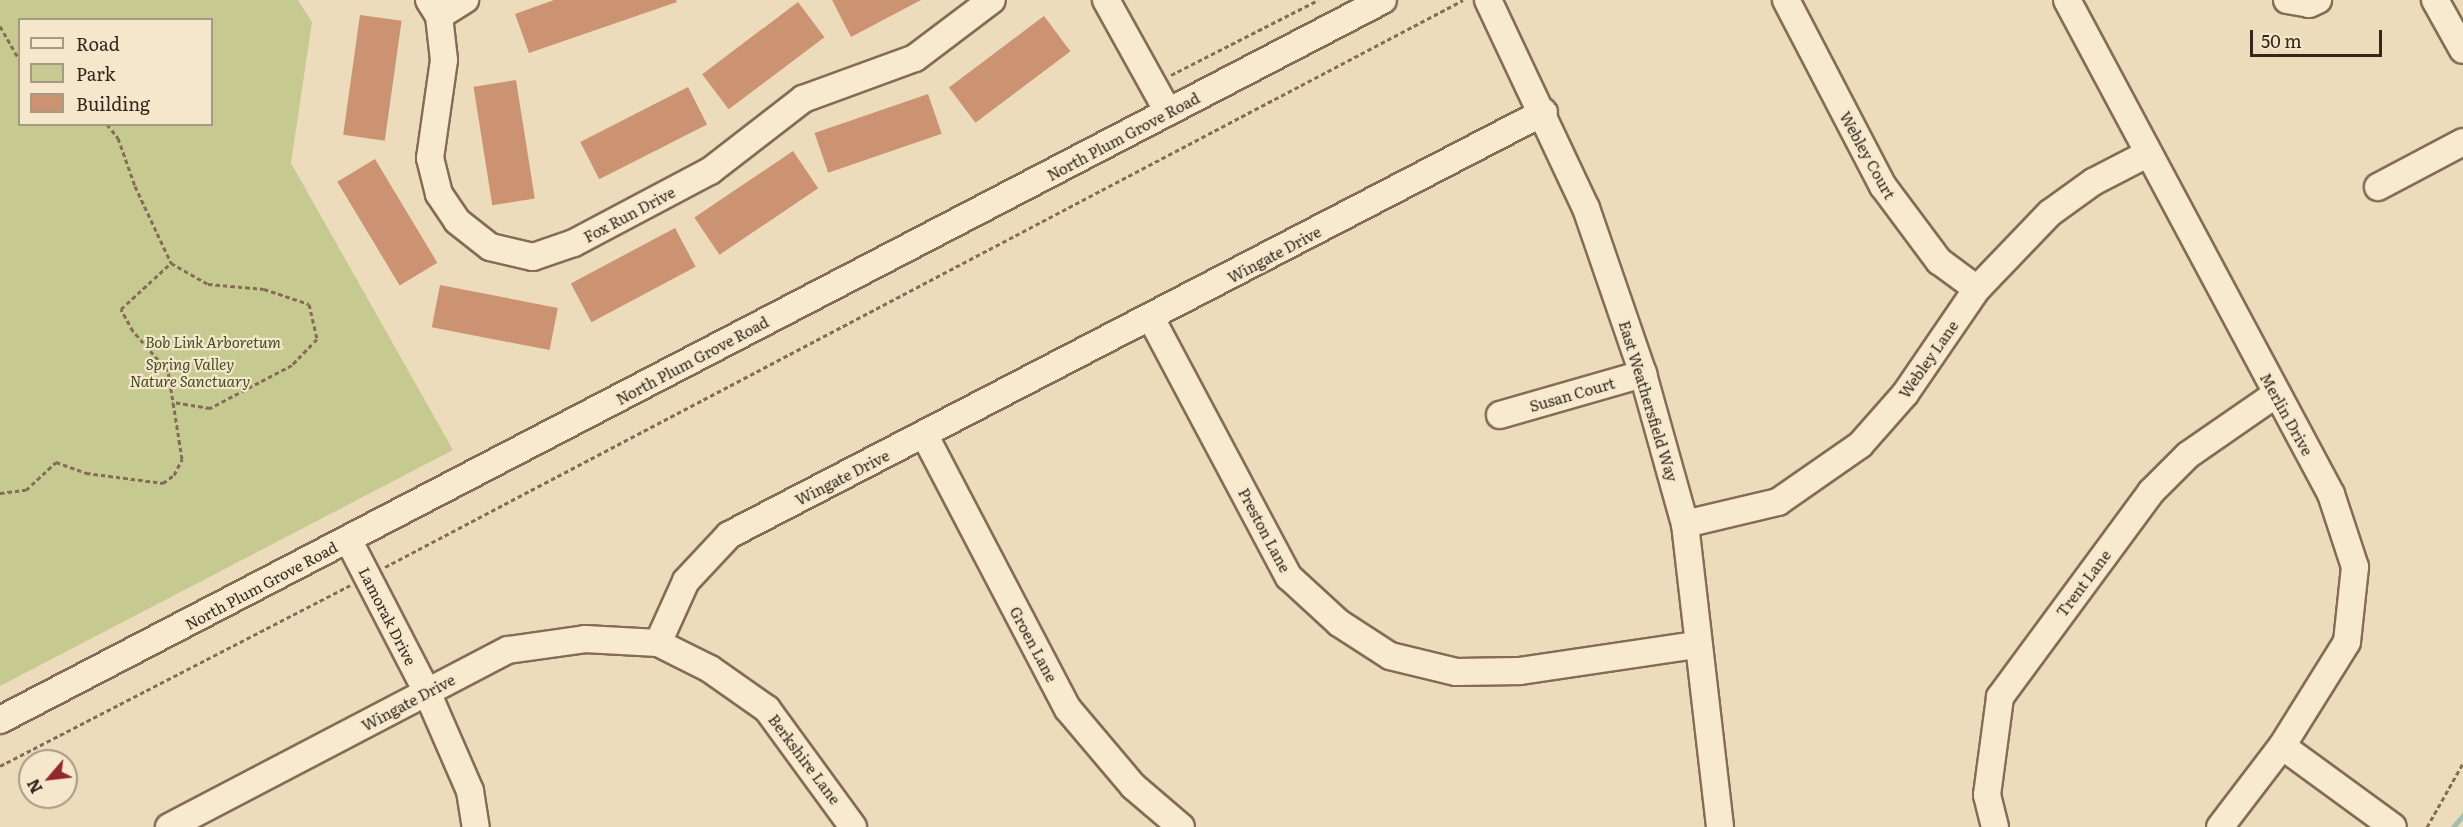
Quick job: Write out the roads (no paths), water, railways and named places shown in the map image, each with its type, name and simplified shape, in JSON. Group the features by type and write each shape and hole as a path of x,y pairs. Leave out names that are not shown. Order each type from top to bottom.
{"street":[{"path":"434,8 465,0"},
{"name":"Fox Run Drive","path":"434,8 444,60 430,158 439,194 457,221 489,247 532,257 574,243 710,171 803,99 915,57 992,0"},
{"path":"1106,0 1150,85 1168,112"},
{"name":"North Plum Grove Road","path":"0,720 1383,0"},
{"name":"East Weathersfield Way","path":"1488,0 1544,112 1586,208 1643,374 1685,524 1697,645 1720,827"},
{"name":"Webley Court","path":"1786,0 1883,186 1940,261 1977,289"},
{"name":"Merlin Drive","path":"2067,0 2147,154 2331,494 2355,567 2347,642 2282,746 2220,827"},
{"path":"2287,0 2309,4 2318,0"},
{"path":"2435,0 2463,50"},
{"name":"Wingate Drive","path":"169,827 508,650 585,639 658,643 686,581 729,535 1544,112"},
{"path":"2378,187 2463,142"},
{"name":"Webley Lane","path":"1685,524 1778,502 1860,445 1905,394 1977,289 2050,213 2092,182 2147,154"},
{"name":"Preston Lane","path":"1151,318 1289,577 1339,623 1390,656 1456,672 1520,670 1697,645"},
{"name":"Susan Court","path":"1500,415 1643,374"},
{"name":"Trent Lane","path":"1995,827 1987,795 1992,740 2000,697 2151,492 2188,455 2276,393"},
{"name":"Groen Lane","path":"924,434 1068,709 1133,786 1181,827"},
{"name":"Lamorak Drive","path":"348,539 427,692 470,791 476,827"},
{"name":"Berkshire Lane","path":"658,643 710,669 767,709 853,827"},
{"path":"2282,746 2393,827"}],"waterway":[{"path":"2453,827 2463,815"}],"park label":[{"name":"Bob Link Arboretum","path":"213,342"},
{"name":"Spring Valley Nature Sanctuary","path":"190,372"}]}
